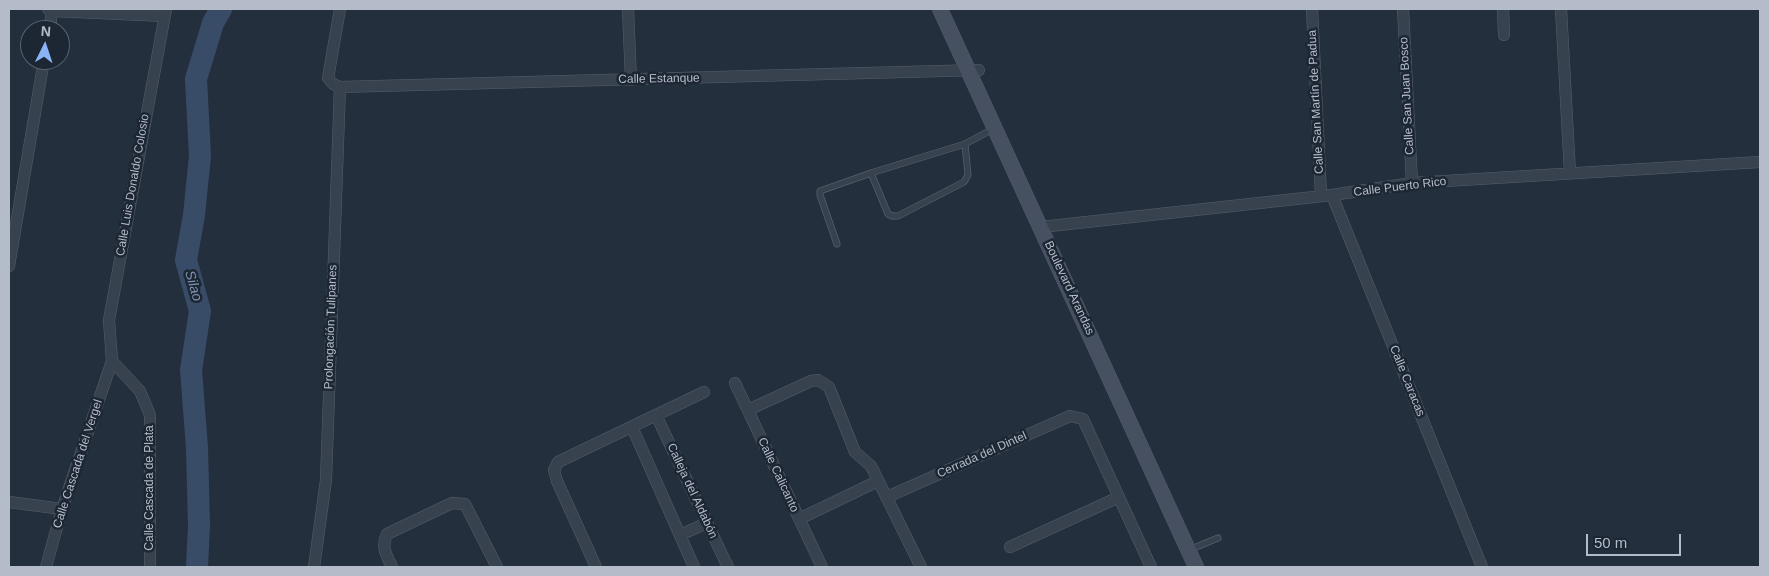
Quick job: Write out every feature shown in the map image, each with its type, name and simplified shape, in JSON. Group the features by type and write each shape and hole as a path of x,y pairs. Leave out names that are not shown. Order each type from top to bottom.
{"main road":[{"name":"Boulevard Arandas","path":"940,9 974,70 1192,548 1205,567"},
{"name":"Boulevard Arandas","path":"951,9 995,128 1045,227"},
{"name":"Boulevard Arandas","path":"1192,548 1196,567"}],"street":[{"path":"51,9 165,12"},
{"path":"340,9 328,78 333,84 340,87"},
{"path":"628,9 631,80"},
{"name":"Calle San Martín de Padua","path":"1312,9 1326,195"},
{"name":"Calle San Juan Bosco","path":"1403,9 1412,183"},
{"path":"1502,9 1504,35"},
{"path":"1561,9 1570,173"},
{"name":"Calle Luis Donaldo Colosio","path":"112,362 109,320 165,12"},
{"path":"9,266 42,70"},
{"name":"Calle Estanque","path":"340,87 974,70"},
{"name":"Prolongación Tulipanes","path":"314,567 326,480 340,87"},
{"name":"Calle Puerto Rico","path":"1045,227 1326,195 1412,183 1760,162"},
{"name":"Calle Caracas","path":"1326,195 1482,567"},
{"name":"Calle Cascada del Vergel","path":"46,567 62,509 112,362"},
{"name":"Calle Cascada de Plata","path":"112,362 140,391 150,415 150,567"},
{"path":"748,410 811,381 818,380 829,386 856,452 871,466 921,567"},
{"name":"Calle Calicanto","path":"735,383 822,567"},
{"path":"596,567 557,482 554,470 558,462 704,392"},
{"name":"Calleja del Aldabón","path":"656,415 728,567"},
{"name":"Cerrada del Dintel","path":"887,497 1070,416 1077,416 1083,419 1118,497"},
{"path":"632,427 694,567"},
{"path":"799,519 878,481"},
{"path":"1010,547 1118,497 1151,567"},
{"path":"9,502 62,509"},
{"path":"392,567 385,552 384,542 387,534 444,507 452,504 465,504 497,567"},
{"path":"680,535 707,523"}],"lane":[{"path":"838,244 820,192 871,173 965,144 995,128"},
{"path":"871,173 888,214 898,216 964,182 968,175 965,144"},
{"path":"1192,548 1218,538"}],"waterway":[{"name":"Silao","path":"197,567 199,525 197,448 191,370 200,311 186,260 194,215 200,156 196,79 213,23 221,9"}]}
